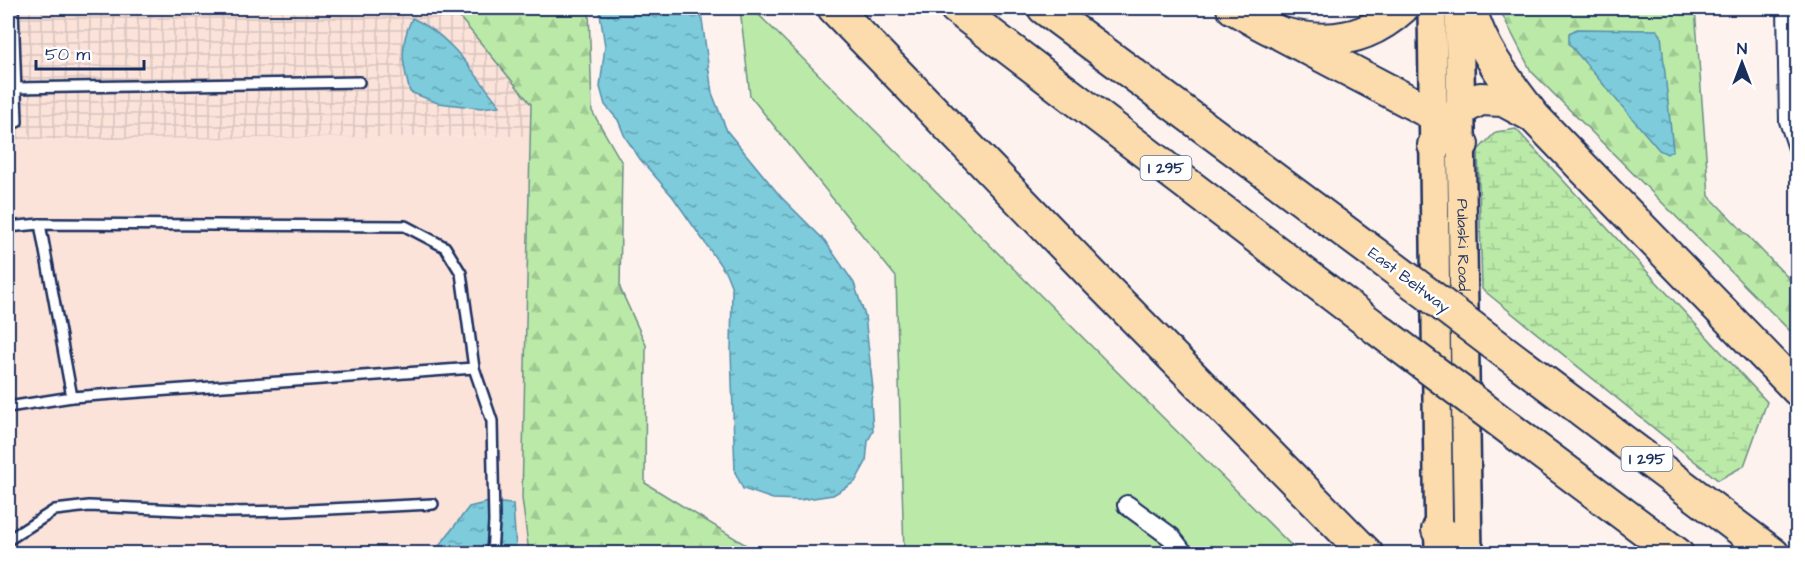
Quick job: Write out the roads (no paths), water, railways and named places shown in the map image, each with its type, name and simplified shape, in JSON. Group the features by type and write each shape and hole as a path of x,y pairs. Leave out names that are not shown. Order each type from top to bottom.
{"highway":[{"path":"834,8 1092,275 1367,554"},
{"name":"I 295","path":"956,8 1677,554"},
{"name":"East Beltway","path":"1044,8 1773,554"},
{"path":"1233,8 1447,128 1480,99 1503,100 1534,117"},
{"path":"1281,34 1336,40 1371,30 1401,8"},
{"path":"1470,8 1476,28 1497,68 1534,117 1797,390"}],"main road":[{"name":"Pulaski Road","path":"1432,8 1447,128 1457,547"},
{"name":"Pulaski Road","path":"1447,128 1459,8"}],"street":[{"path":"1787,8 1789,122 1797,148"},
{"path":"1127,505 1171,537 1184,554"}],"lane":[{"path":"8,122 17,122 13,8"},
{"path":"15,88 359,82"},
{"path":"8,227 40,224 405,226 445,247 461,273 474,368 492,421 494,522 492,554"},
{"path":"40,224 72,397"},
{"path":"8,408 72,397 474,368"},
{"path":"8,540 55,510 89,506 277,512 433,504"}],"water":[{"path":"599,8 698,8 701,12 712,93 727,131 781,197 825,241 854,283 865,316 873,389 871,400 873,431 868,441 866,462 855,482 833,495 800,500 773,499 743,489 735,472 731,351 732,288 726,273 673,197 640,159 625,137 618,120 605,105 600,87 605,46"},
{"path":"412,18 439,34 461,56 500,106 481,108 438,103 410,92 403,55 405,38"},
{"path":"1577,29 1657,30 1661,35 1673,150 1667,154 1659,150 1569,44 1569,33"},
{"path":"489,502 513,504 516,549 511,553 433,554 469,507"}]}
